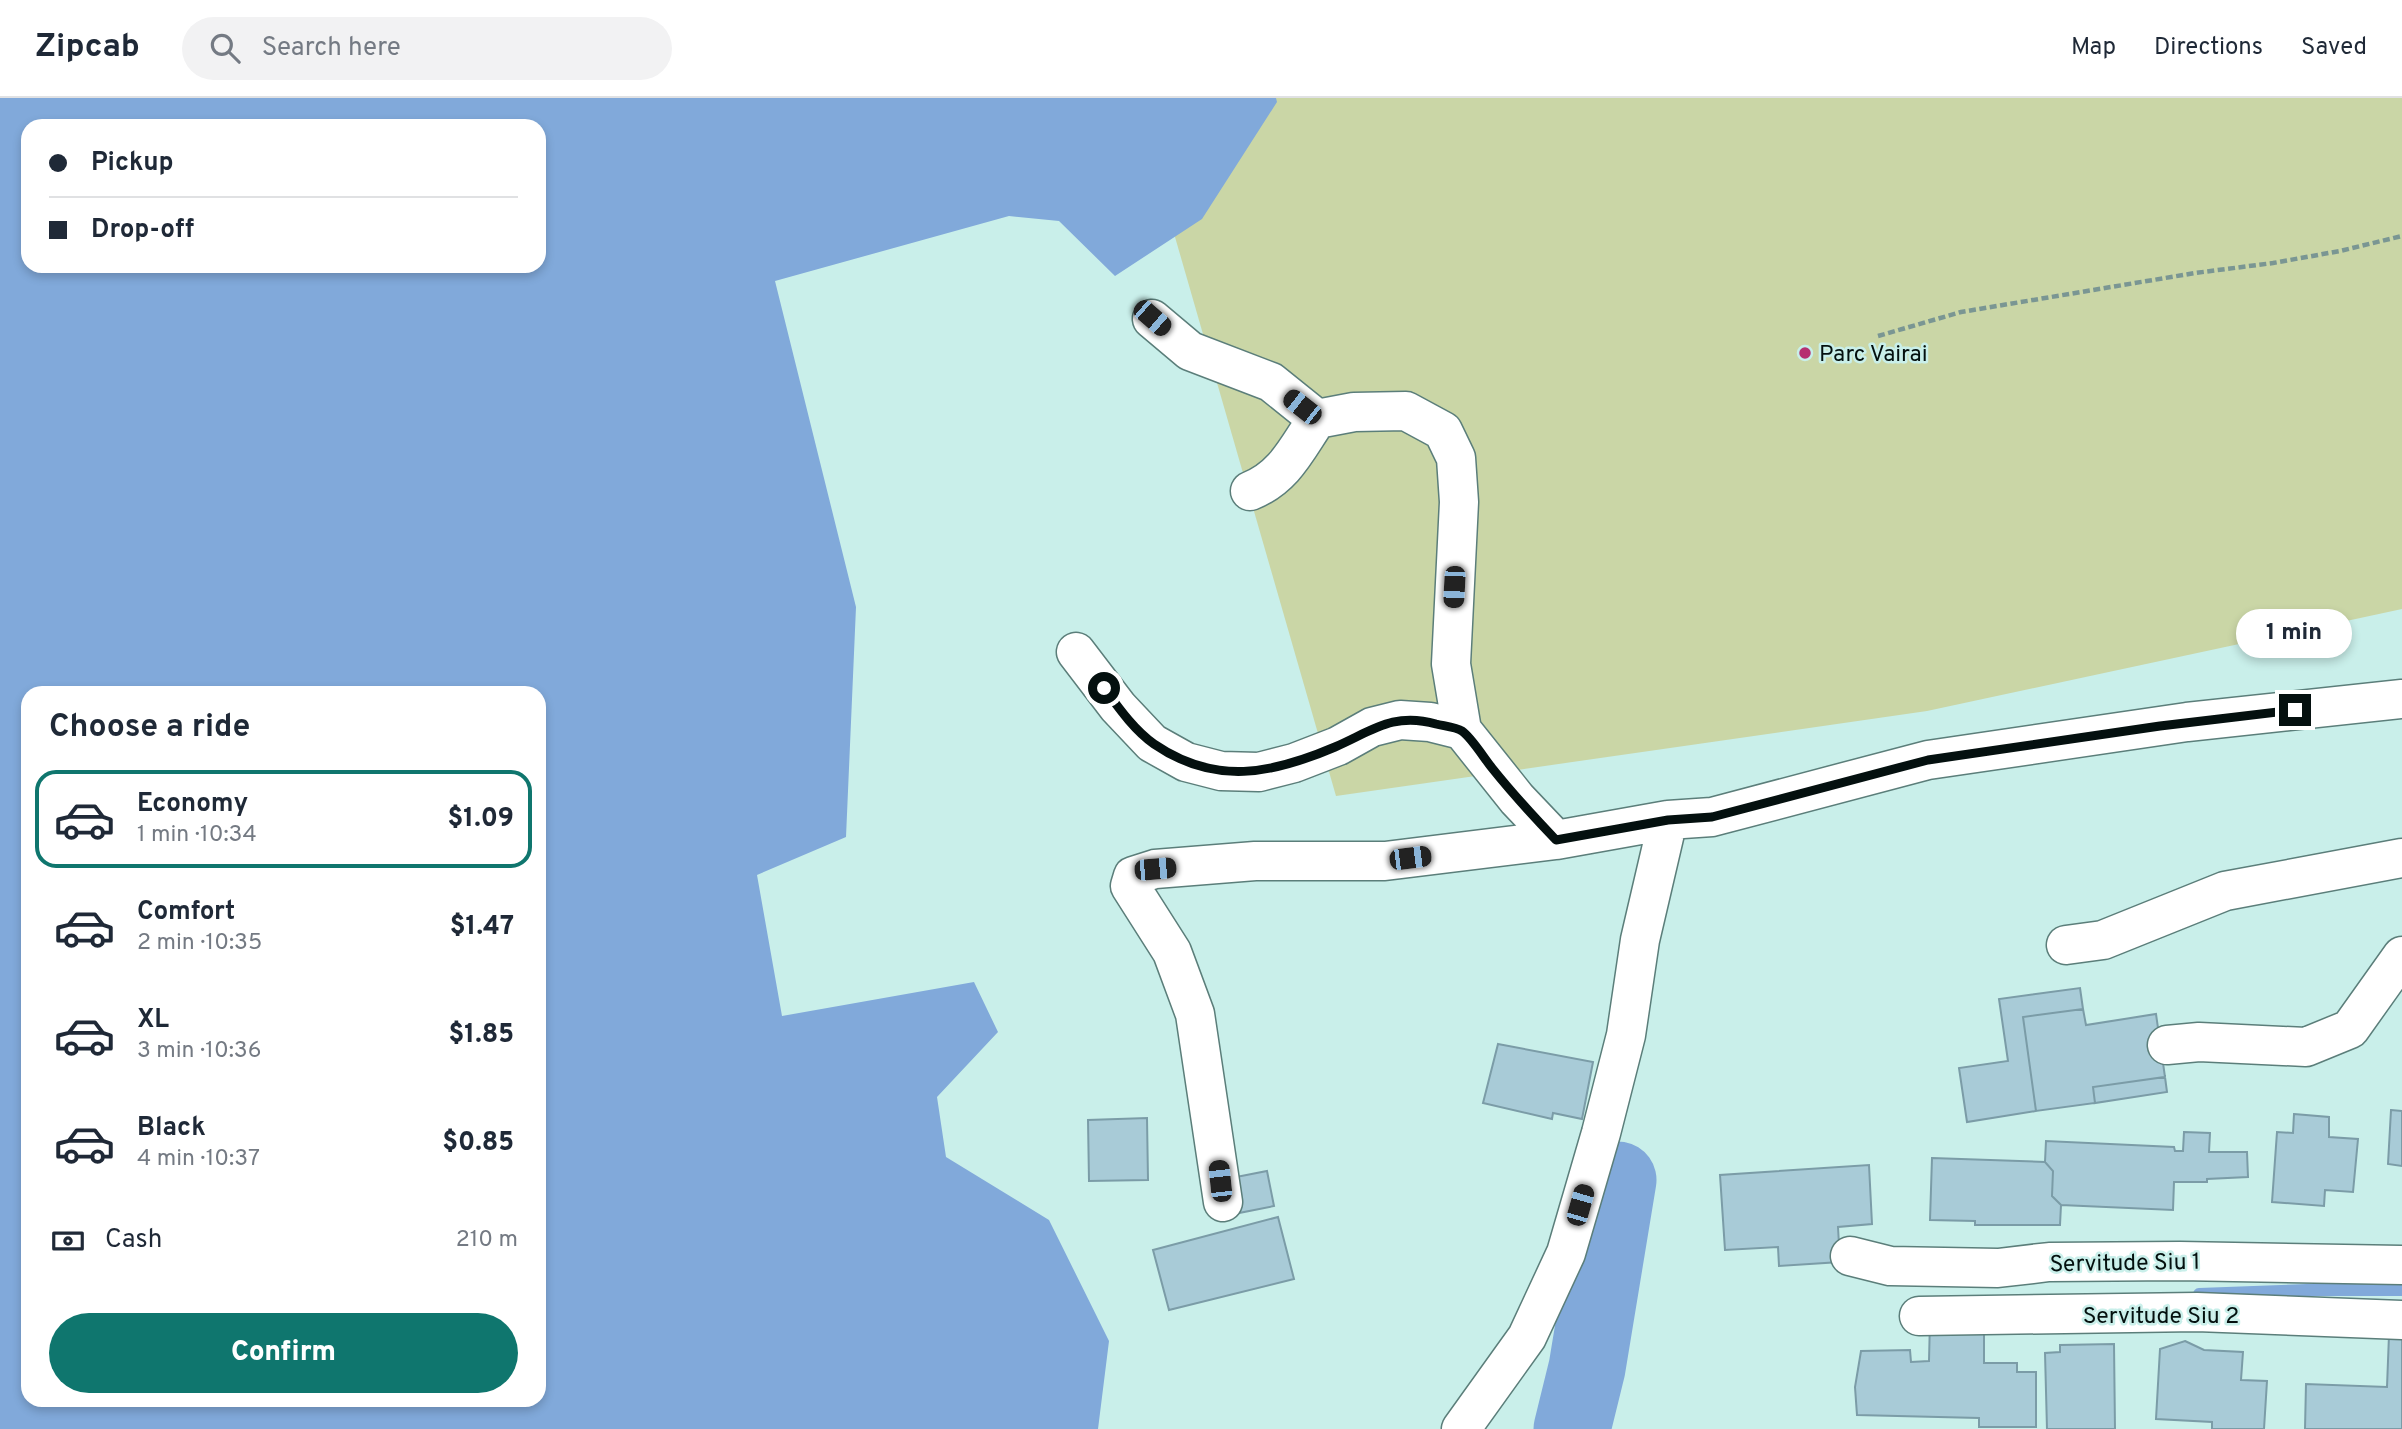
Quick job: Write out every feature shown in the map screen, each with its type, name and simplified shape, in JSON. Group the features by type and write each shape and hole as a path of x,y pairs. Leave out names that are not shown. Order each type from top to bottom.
{"street":[{"path":"1152,318 1190,351 1271,382 1317,418 1354,412 1406,411 1443,431 1456,458 1459,502 1451,664 1462,730 1517,799 1556,840"},
{"path":"1250,491 1266,485 1284,469 1317,418"},
{"path":"1076,652 1118,707 1152,743 1186,762 1221,771 1259,772 1294,763 1338,746 1373,727 1399,720 1430,722 1462,730"},
{"path":"1223,1202 1195,1014 1172,953 1130,886 1133,876 1155,869 1255,861 1385,862 1556,840 1668,820 1712,817 1941,758 2187,722 2402,698"},
{"path":"1461,1429 1527,1337 1566,1253 1626,1035 1640,940 1668,820"},
{"path":"2066,945 2103,940 2225,891 2402,858"},
{"path":"2167,1045 2199,1042 2306,1047 2350,1029 2402,957"},
{"name":"Servitude Siu 1","path":"1850,1256 1890,1266 1998,1268 2049,1262 2179,1261 2402,1265"},
{"name":"Servitude Siu 2","path":"1919,1316 2197,1312 2402,1320"}],"path":[{"path":"1878,335 1961,312 2195,272 2273,263 2402,236"}],"green space":[{"name":"Parc Vairai","path":"1135,98 2402,98 2402,609 1927,711 1336,796"}],"water":[{"path":"0,98 1276,98 1277,102 1202,219 1115,276 1059,221 1009,216 775,281 856,607 846,837 757,875 782,1016 974,982 998,1032 937,1097 946,1157 1049,1220 1109,1341 1098,1429 0,1429"}],"building":[{"path":"2080,988 2083,1009 2023,1017 2036,1111 1967,1122 1959,1068 2008,1061 1999,999"},
{"path":"2083,1009 2086,1025 2156,1014 2165,1077 2093,1087 2095,1103 2036,1111 2023,1017"},
{"path":"1498,1044 1593,1062 1582,1119 1553,1113 1552,1119 1483,1103"},
{"path":"2165,1077 2167,1092 2095,1103 2093,1087"},
{"path":"2391,1110 2402,1111 2402,1166 2388,1164"},
{"path":"2294,1114 2329,1117 2329,1137 2358,1139 2353,1192 2325,1190 2324,1206 2272,1202 2277,1132 2293,1133"},
{"path":"1147,1118 1148,1180 1089,1181 1088,1120"},
{"path":"2184,1132 2210,1133 2209,1152 2247,1152 2248,1177 2207,1179 2207,1182 2174,1182 2173,1210 2061,1205 2052,1196 2053,1171 2045,1162 2046,1141 2174,1147 2175,1151 2183,1151"},
{"path":"1932,1158 2045,1162 2053,1171 2052,1196 2061,1205 2060,1225 1975,1225 1975,1221 1930,1220"},
{"path":"1869,1165 1872,1224 1838,1227 1840,1262 1779,1266 1778,1247 1725,1250 1720,1175"},
{"path":"1267,1171 1274,1206 1239,1213 1231,1178"},
{"path":"1278,1217 1294,1279 1169,1310 1153,1250"},
{"path":"1930,1320 1984,1320 1984,1363 2017,1363 2017,1372 2036,1372 2036,1427 1979,1427 1979,1418 1857,1415 1855,1387 1861,1351 1910,1350 1911,1362 1929,1361"},
{"path":"2389,1335 2402,1335 2402,1429 2305,1429 2306,1384 2387,1387"},
{"path":"2185,1341 2204,1350 2243,1352 2241,1380 2267,1381 2264,1429 2212,1429 2212,1422 2156,1419 2160,1349"},
{"path":"2114,1344 2115,1429 2047,1429 2045,1353 2060,1352 2060,1345"}],"waterway":[{"path":"1572,1429 1587,1368 1618,1180"},
{"path":"2199,1294 2402,1290"}],"place":[{"name":"Parc Vairai","path":"1805,353"}],"route":[{"path":"1104,688 1152,743 1186,762 1221,771 1259,772 1294,763 1338,746 1373,727 1399,720 1430,722 1462,730 1517,799 1556,840 1668,820 1712,817 1928,760 2187,722 2295,710"}]}
